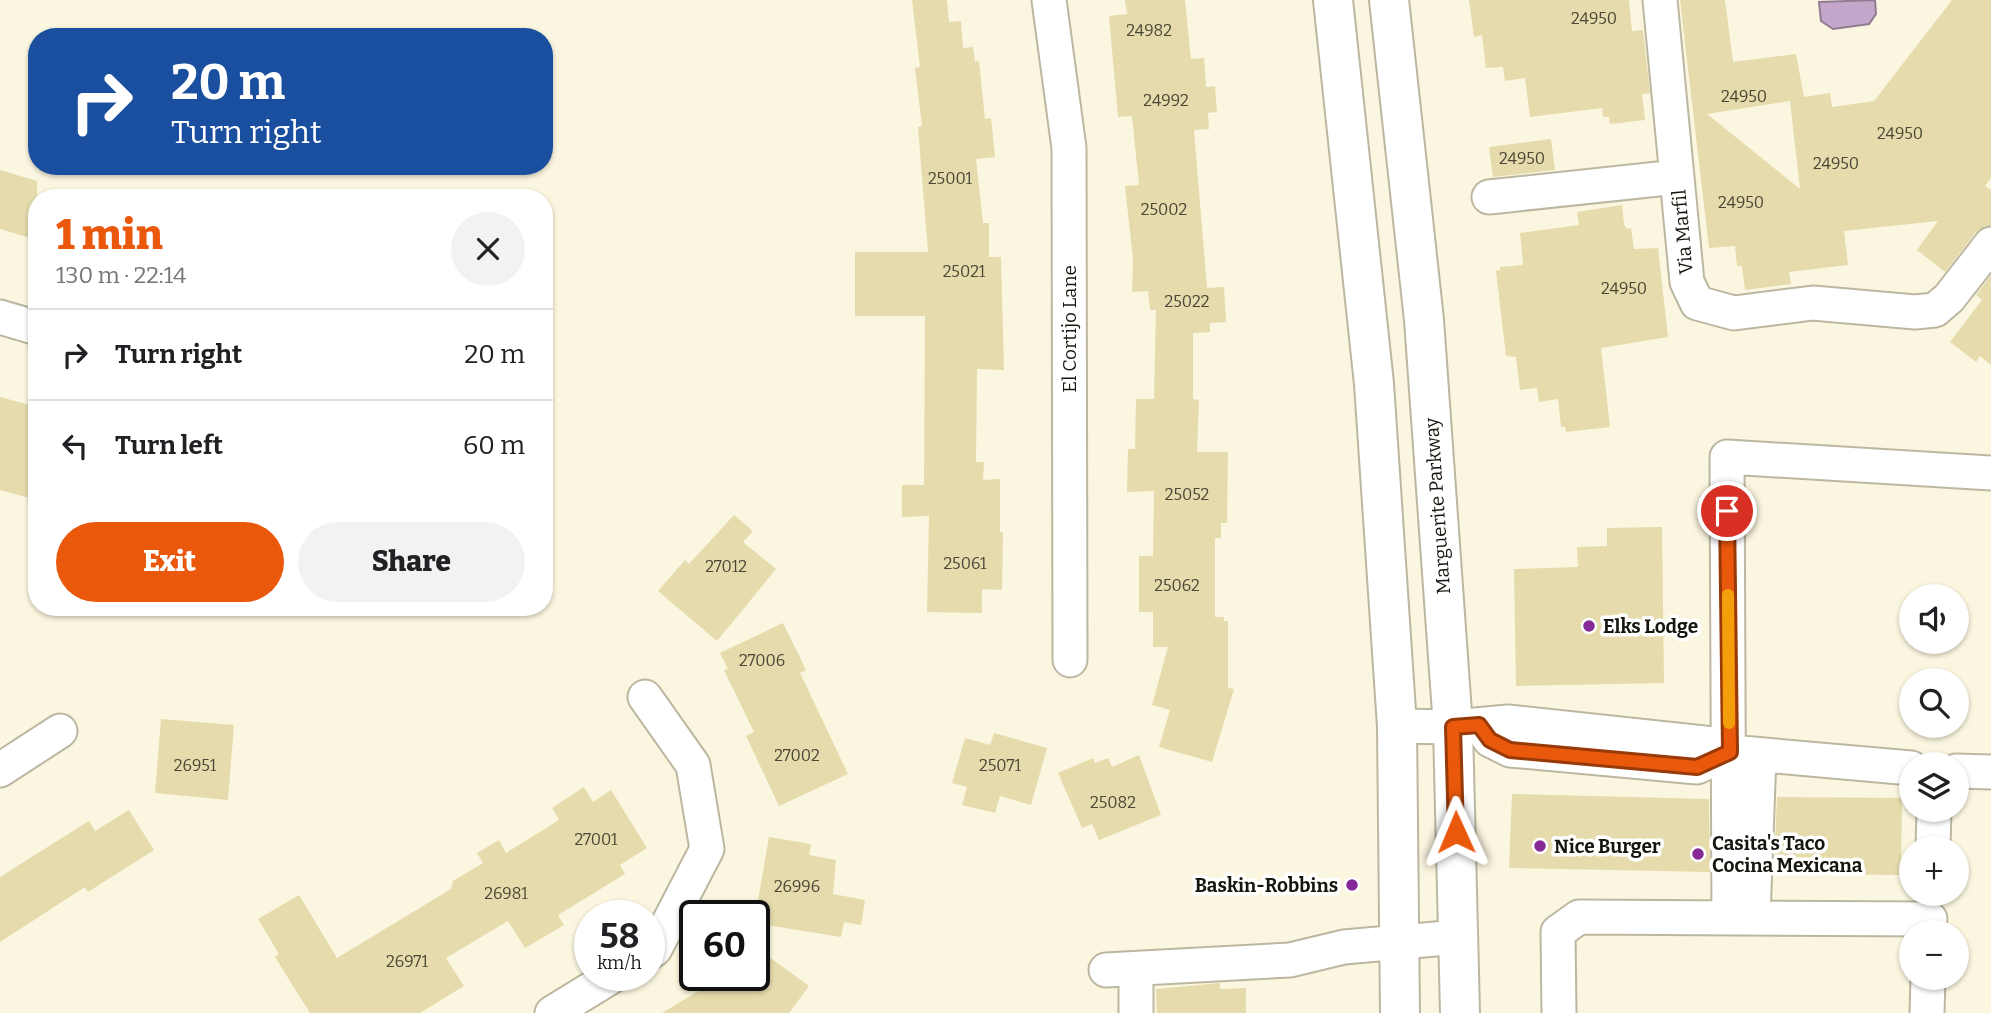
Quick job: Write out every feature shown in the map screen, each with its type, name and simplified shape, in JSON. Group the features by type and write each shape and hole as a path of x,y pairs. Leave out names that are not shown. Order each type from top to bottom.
{"main road":[{"path":"1333,0 1374,384 1396,726 1400,1013"},
{"name":"Marguerite Parkway","path":"1388,0 1466,726 1458,937 1460,1013"}],"street":[{"name":"El Cortijo Lane","path":"1049,0 1069,148 1070,660"},
{"name":"Via Marfil","path":"1660,0 1686,282 1697,303 1734,313 1813,303 1914,312 1936,310 1949,298 1991,244"},
{"path":"1489,197 1677,177"},
{"path":"0,317 28,325"},
{"path":"1741,918 1744,754 1727,457 1991,473"},
{"path":"645,697 693,765 707,849 665,930"},
{"path":"1396,726 1466,726 1510,750 1697,767 1744,754 1899,767"},
{"path":"0,770 60,731"},
{"path":"1969,771 1991,772"},
{"path":"1559,1013 1558,932 1579,917 1930,915"},
{"path":"1136,1013 1121,969 1290,960 1344,947 1458,937"},
{"path":"1927,1013 1928,990"},
{"path":"552,1013 588,991"}],"shaded area":[{"path":"1875,0 1876,14 1869,24 1833,29 1821,21 1819,2"}],"building":[{"path":"912,0 947,0 949,22 961,21 963,48 973,47 975,62 979,61 985,119 991,118 995,157 976,159 983,223 989,223 989,257 1001,257 1004,370 977,369 976,462 984,462 983,480 1000,479 1002,590 982,589 982,613 927,612 929,516 902,517 902,485 924,485 925,316 855,316 855,252 928,252 918,127 922,126 915,68 920,67"},
{"path":"1125,0 1185,0 1191,59 1204,58 1206,87 1215,86 1217,112 1208,113 1209,129 1194,130 1207,288 1224,287 1226,322 1210,323 1210,332 1193,333 1193,399 1199,400 1197,452 1228,452 1227,523 1221,523 1221,538 1215,538 1215,617 1224,617 1224,621 1228,621 1228,688 1234,689 1212,762 1159,747 1170,710 1152,705 1168,647 1153,647 1153,612 1139,612 1139,556 1153,556 1154,491 1127,492 1128,449 1135,449 1136,399 1154,399 1156,310 1150,310 1148,291 1132,292 1133,259 1125,186 1139,185 1132,116 1118,117 1109,16 1127,14"},
{"path":"1469,0 1629,0 1632,31 1643,30 1650,93 1642,94 1645,120 1610,124 1609,117 1603,117 1602,108 1530,117 1525,78 1505,81 1503,67 1486,68 1482,35 1474,37"},
{"path":"1680,0 1725,0 1733,62 1796,54 1804,97 1830,93 1832,107 1874,101 1952,0 1991,0 1991,178 1985,186 1991,190 1991,225 1976,232 1945,272 1917,250 1938,221 1844,231 1848,265 1789,272 1791,284 1745,290 1742,266 1737,266 1735,246 1709,248","holes":["1790,101 1800,189 1707,114"]},
{"path":"1551,139 1555,170 1493,177 1489,147"},
{"path":"0,170 37,181 37,189 28,189 28,237 0,229"},
{"path":"1622,205 1624,224 1627,229 1631,228 1634,249 1658,248 1668,337 1601,348 1610,427 1566,432 1565,427 1561,427 1558,399 1539,402 1537,388 1520,390 1516,357 1506,356 1496,271 1500,270 1500,267 1523,265 1520,233 1579,225 1577,212"},
{"path":"1991,275 1991,365 1980,356 1976,362 1950,342 1982,300 1976,295"},
{"path":"0,397 28,405 28,498 0,490"},
{"path":"734,515 753,531 743,542 776,569 717,641 658,591 685,560 689,564"},
{"name":"Elks Lodge","path":"1662,527 1664,683 1516,686 1514,569 1578,567 1577,547 1607,546 1607,528"},
{"path":"783,623 806,670 800,673 848,774 779,806 746,736 754,732 724,670 728,669 720,653"},
{"path":"161,719 234,725 228,800 155,793"},
{"path":"994,733 1047,748 1031,805 1000,796 995,813 962,805 967,787 952,783 965,738 990,745"},
{"path":"1139,755 1161,815 1099,840 1092,824 1082,828 1058,773 1093,758 1095,763 1108,758 1112,767"},
{"path":"584,787 593,802 611,790 647,848 620,865 625,874 583,900 574,900 574,905 558,915 564,925 525,948 508,921 446,958 464,986 420,1013 310,1013 275,957 279,954 258,919 299,895 337,958 451,889 453,881 483,863 477,853 499,840 506,853 559,820 552,808"},
{"path":"1512,794 1709,799 1710,872 1509,868"},
{"path":"1777,797 1899,798 1899,822 1902,822 1899,875 1774,874"},
{"path":"129,810 154,850 88,892 85,887 0,942 0,877 89,821 95,831"},
{"path":"769,837 811,844 809,855 836,860 833,894 865,900 861,925 844,922 841,937 770,926 770,900 758,900"},
{"path":"770,958 809,986 789,1013 662,1013 698,991 770,991"},
{"path":"1220,983 1220,989 1246,988 1246,1013 1157,1013 1156,989"}],"slow traffic":[{"path":"1728,595 1729,723"}],"place":[{"name":"Elks Lodge","path":"1589,626"},
{"name":"Nice Burger","path":"1540,846"},
{"name":"Casita's Taco Cocina Mexicana","path":"1698,854"},
{"name":"Baskin-Robbins","path":"1352,885"}],"route":[{"path":"1456,832 1453,727 1479,725 1490,740 1510,750 1697,767 1730,752 1727,511"}]}
